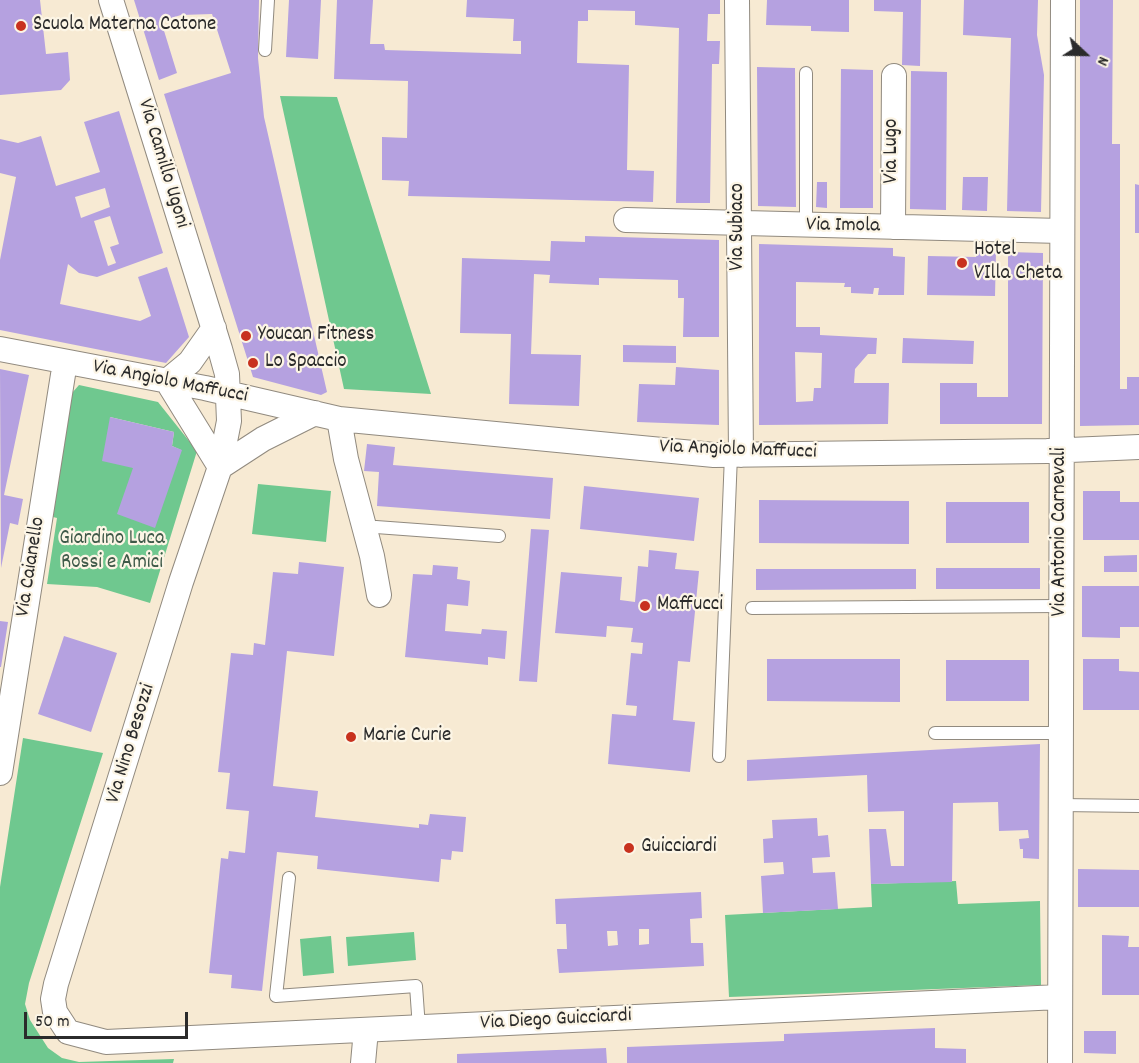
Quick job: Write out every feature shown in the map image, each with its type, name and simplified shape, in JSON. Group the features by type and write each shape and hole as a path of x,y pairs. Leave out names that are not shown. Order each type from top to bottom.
{"street":[{"name":"Via Camillo Ugoni","path":"111,0 214,328 230,393"},
{"name":"Via Subiaco","path":"736,455 737,0"},
{"name":"Via Antonio Carnevali","path":"1060,1063 1063,0"},
{"name":"Via Lugo","path":"893,227 894,76"},
{"name":"Via Imola","path":"626,220 738,225 1061,231"},
{"path":"214,328 190,362 168,381 220,467 262,439 315,413"},
{"name":"Via Angiolo Maffucci","path":"0,349 230,393 339,418 736,455 1061,451 1139,447"},
{"name":"Via Caianello","path":"0,773 64,362"},
{"name":"Via Nino Besozzi","path":"59,1022 53,999 56,984 181,582 220,467 229,421 230,393"},
{"path":"339,418 346,459 372,556 379,596"},
{"name":"Via Diego Guicciardi","path":"59,1022 68,1032 106,1042 1059,997"},
{"path":"363,1063 366,1030"}],"lane":[{"path":"266,50 268,0"},
{"path":"806,73 806,226"},
{"path":"719,756 736,455"},
{"path":"376,527 499,536"},
{"path":"752,608 1061,606"},
{"path":"935,733 1060,733"},
{"path":"1060,805 1139,806"},
{"path":"289,878 276,996 416,986 419,1028"}],"green space":[{"path":"280,96 337,97 431,394 344,389"},
{"name":"Giardino Luca Rossi e Amici","path":"79,385 158,402 197,451 150,603 97,587 47,584 57,518 53,517 72,393","holes":["110,417 174,432 172,446 181,450 133,468"]},
{"path":"258,484 331,491 326,542 252,534"},
{"path":"23,738 103,753 29,983 25,1004 30,1020 48,1048 62,1058 79,1062 174,1059 173,1063 0,1063 0,887"},
{"path":"956,881 958,904 1040,901 1041,985 729,997 725,915 872,907 871,884"},
{"path":"414,932 416,960 348,966 346,937"},
{"path":"331,936 334,973 303,976 300,939"}],"building":[{"name":"Scuola Materna Catone","path":"0,0 40,0 46,54 68,52 70,80 61,90 0,95"},
{"path":"134,0 259,0 258,58 264,117 327,392 321,395 253,377 164,94 231,73 212,14 181,15 161,21 177,73 159,80"},
{"path":"289,0 321,0 318,59 286,57"},
{"path":"337,0 373,0 370,44 384,44 385,50 521,54 521,41 513,41 514,19 466,17 467,0 720,0 720,14 708,14 707,41 720,41 719,64 712,64 710,203 676,203 679,28 635,25 635,11 588,10 588,21 578,21 577,63 629,65 627,170 654,171 653,202 408,196 409,181 382,180 382,137 407,138 408,81 334,79"},
{"path":"767,0 849,0 849,32 811,31 811,26 766,25"},
{"path":"874,0 921,0 920,66 902,65 903,12 874,11"},
{"path":"964,0 1038,0 1037,35 1044,75 1041,212 1007,211 1011,38 963,35"},
{"path":"1080,0 1113,0 1112,144 1120,144 1120,389 1127,389 1127,377 1139,377 1139,425 1080,426"},
{"path":"757,67 795,68 796,207 758,206"},
{"path":"841,69 873,70 873,208 840,208"},
{"path":"911,71 947,72 946,210 910,209"},
{"path":"119,111 163,253 97,277 79,273 68,264 60,304 140,321 151,316 138,277 167,267 189,337 166,363 0,330 0,260 16,177 0,173 0,139 18,143 41,136 56,186 100,172 84,122","holes":["105,188 110,207 81,218 75,197","110,216 119,244 110,247 116,263 108,266 94,221"]},
{"path":"963,177 988,177 987,211 962,210"},
{"path":"817,182 827,182 827,208 816,207"},
{"path":"1135,184 1139,185 1139,233 1135,233"},
{"path":"585,236 719,240 719,337 683,337 684,298 678,298 678,280 599,278 599,285 549,283 550,275 534,274 531,354 581,355 579,406 509,404 511,334 460,333 462,258 550,261 551,241 585,242"},
{"path":"759,244 893,248 893,256 905,257 904,295 878,295 879,288 874,288 873,294 851,293 851,287 844,287 845,283 796,282 796,327 820,327 820,335 877,338 876,354 868,354 855,369 854,383 889,383 888,424 759,425","holes":["795,352 822,353 821,388 814,388 813,401 796,402"]},
{"path":"976,251 996,251 995,296 927,295 928,256 976,257"},
{"path":"1008,252 1043,253 1042,424 940,424 940,383 977,383 977,397 1008,397"},
{"path":"903,338 974,341 973,364 902,363"},
{"path":"623,345 676,346 676,363 623,362"},
{"path":"676,367 719,370 719,425 637,422 639,384 675,385"},
{"path":"0,369 29,375 4,495 23,499 18,525 10,523 1,568"},
{"path":"110,417 174,432 172,446 182,450 155,528 117,514 133,468 102,461"},
{"path":"367,444 395,447 393,465 553,478 550,519 377,506 379,472 364,471"},
{"path":"584,486 699,498 694,541 580,529"},
{"path":"1083,491 1120,491 1120,502 1139,502 1139,540 1083,540"},
{"path":"759,500 909,501 909,544 759,543"},
{"path":"946,502 1029,502 1029,543 946,543"},
{"path":"531,529 549,530 537,682 519,681"},
{"path":"649,550 677,553 675,569 699,571 690,662 678,661 673,720 695,722 690,772 608,764 612,714 636,716 637,706 626,705 631,653 642,654 643,643 631,642 633,628 607,626 606,637 555,633 561,572 622,577 620,600 635,602 638,566 648,567"},
{"path":"1137,555 1137,572 1104,572 1104,556"},
{"path":"299,562 344,567 334,656 287,651 273,786 318,791 315,817 419,828 419,824 428,825 430,814 466,817 463,852 452,851 451,860 441,859 439,882 317,869 318,856 277,852 262,991 231,988 232,975 209,973 221,858 228,859 229,851 245,853 249,811 226,809 230,773 218,772 231,653 253,655 254,643 265,645 273,572 298,574"},
{"path":"433,565 458,567 457,579 470,581 468,606 447,604 445,631 481,634 482,629 507,631 505,659 488,657 488,665 405,657 413,574 432,575"},
{"path":"936,568 1040,568 1040,589 936,589"},
{"path":"756,569 916,569 916,589 756,590"},
{"path":"1082,586 1139,586 1139,627 1120,627 1120,638 1082,637"},
{"path":"0,621 8,622 1,667 0,667"},
{"path":"64,636 117,653 91,732 38,714"},
{"path":"767,659 900,659 900,702 767,701"},
{"path":"1083,659 1119,659 1119,671 1139,672 1139,710 1083,710"},
{"path":"946,660 1029,660 1029,701 946,701"},
{"path":"1040,744 1039,859 1023,858 1023,849 1020,849 1019,839 1029,838 1028,830 999,831 998,802 953,803 952,882 871,884 869,829 886,829 891,866 904,866 904,811 868,812 867,775 747,781 747,760"},
{"path":"817,818 818,836 828,835 830,857 812,858 813,873 835,872 838,909 763,913 761,876 784,874 783,862 764,863 763,839 773,838 772,820"},
{"path":"1078,869 1139,870 1139,907 1078,907"},
{"path":"701,892 702,918 690,919 691,943 703,943 704,966 559,973 557,949 567,949 566,924 556,924 555,899","holes":["639,929 649,929 649,944 639,945","607,931 617,931 618,945 608,946"]},
{"path":"1102,935 1129,936 1128,947 1139,947 1139,995 1102,995"},
{"path":"935,1028 935,1048 966,1049 966,1063 627,1063 627,1047 784,1041 784,1034"},
{"path":"1084,1031 1116,1031 1116,1054 1084,1053"},
{"path":"606,1048 607,1063 457,1063 457,1054"}],"place":[{"name":"Scuola Materna Catone","path":"21,26"},
{"name":"Hotel VIlla Cheta","path":"962,263"},
{"name":"Youcan Fitness","path":"246,336"},
{"name":"Lo Spaccio","path":"253,363"},
{"name":"Maffucci","path":"645,606"},
{"name":"Marie Curie","path":"351,737"},
{"name":"Guicciardi","path":"629,848"}]}
